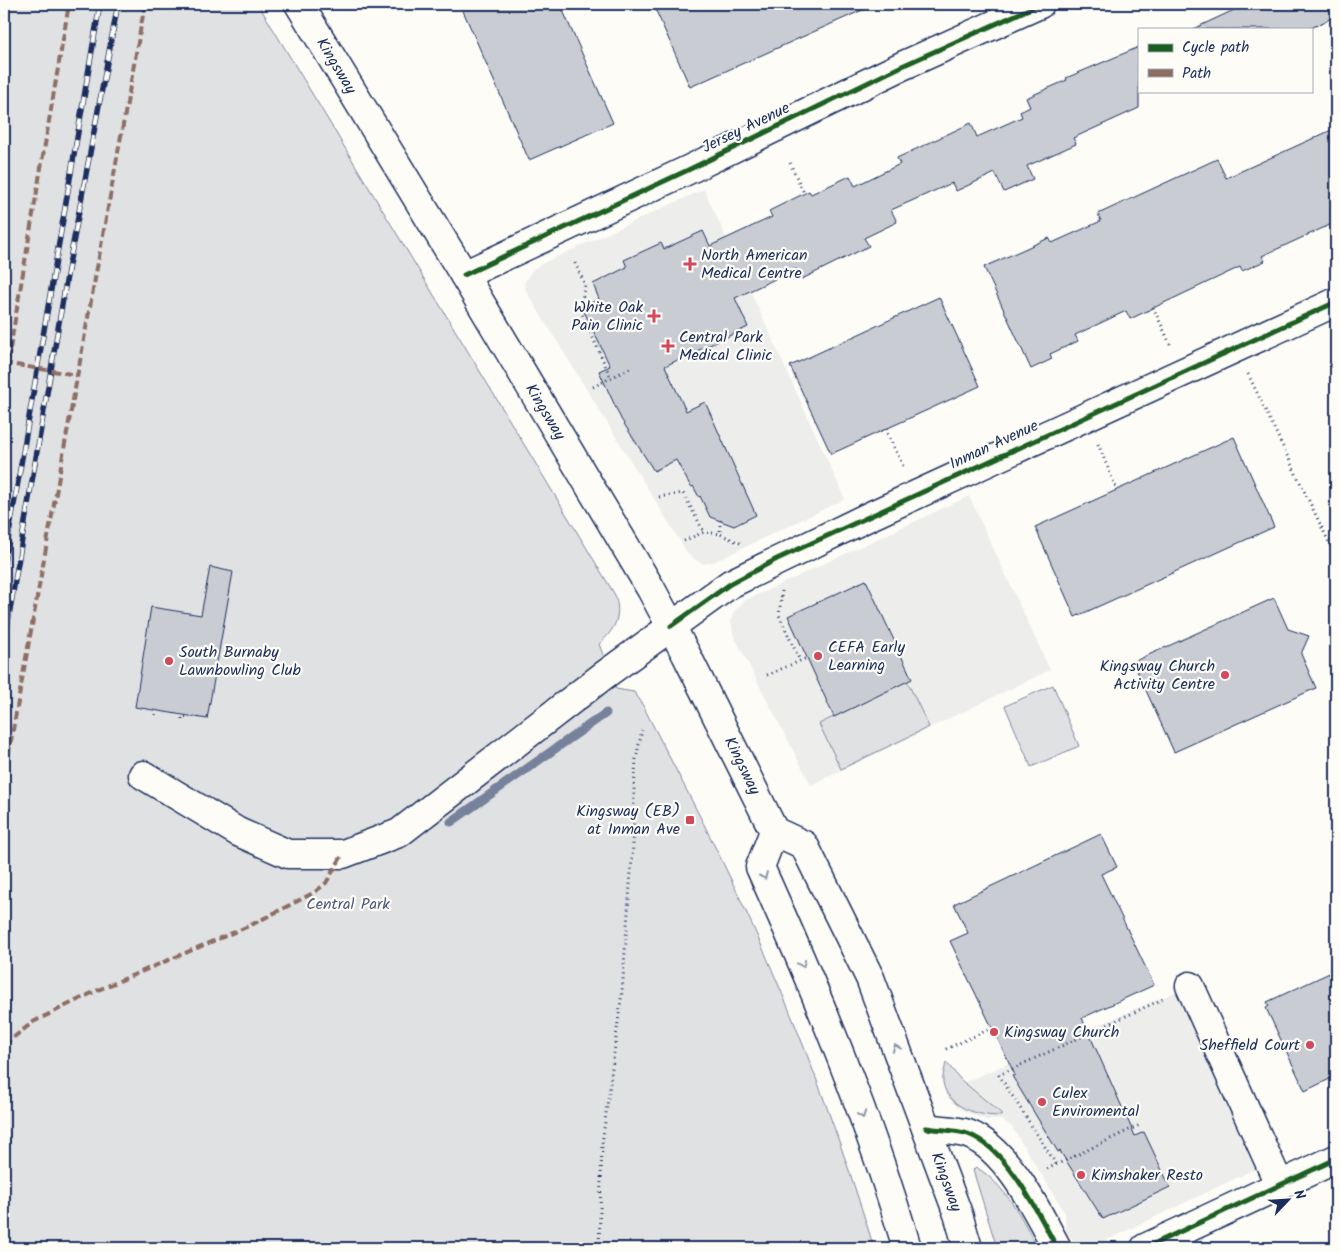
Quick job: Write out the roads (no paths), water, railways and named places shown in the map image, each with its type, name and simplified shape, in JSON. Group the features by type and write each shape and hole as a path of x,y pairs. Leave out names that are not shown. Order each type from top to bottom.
{"main road":[{"name":"Kingsway","path":"299,4 464,274 671,626 774,831 804,845 870,978 958,1214 968,1248"},
{"name":"Jersey Avenue","path":"464,274 1034,5"},
{"name":"Inman Avenue","path":"143,776 238,832 288,854 344,854 399,833 671,626 730,584 777,559 1336,302"},
{"path":"774,831 760,867 838,1052 892,1196 907,1248"},
{"path":"1190,986 1280,1186"},
{"path":"926,1128 968,1134 990,1148 1008,1165 1057,1248"},
{"path":"1145,1248 1336,1160"}],"waterway":[{"path":"451,822 606,713"}],"railway":[{"path":"4,563 100,4"},
{"path":"4,645 68,270 118,4"}],"place":[{"name":"North American Medical Centre","path":"690,264"},
{"name":"White Oak Pain Clinic","path":"654,316"},
{"name":"Central Park Medical Clinic","path":"668,346"},
{"name":"CEFA Early Learning","path":"818,656"},
{"name":"South Burnaby Lawnbowling Club","path":"169,661"},
{"name":"Kingsway Church Activity Centre","path":"1225,675"},
{"name":"Kingsway (EB) at Inman Ave","path":"690,820"},
{"name":"Kingsway Church","path":"994,1032"},
{"name":"Sheffield Court","path":"1310,1045"},
{"name":"Culex Enviromental","path":"1042,1102"},
{"name":"Kimshaker Resto","path":"1081,1175"}],"park label":[{"name":"Central Park","path":"348,904"}]}
